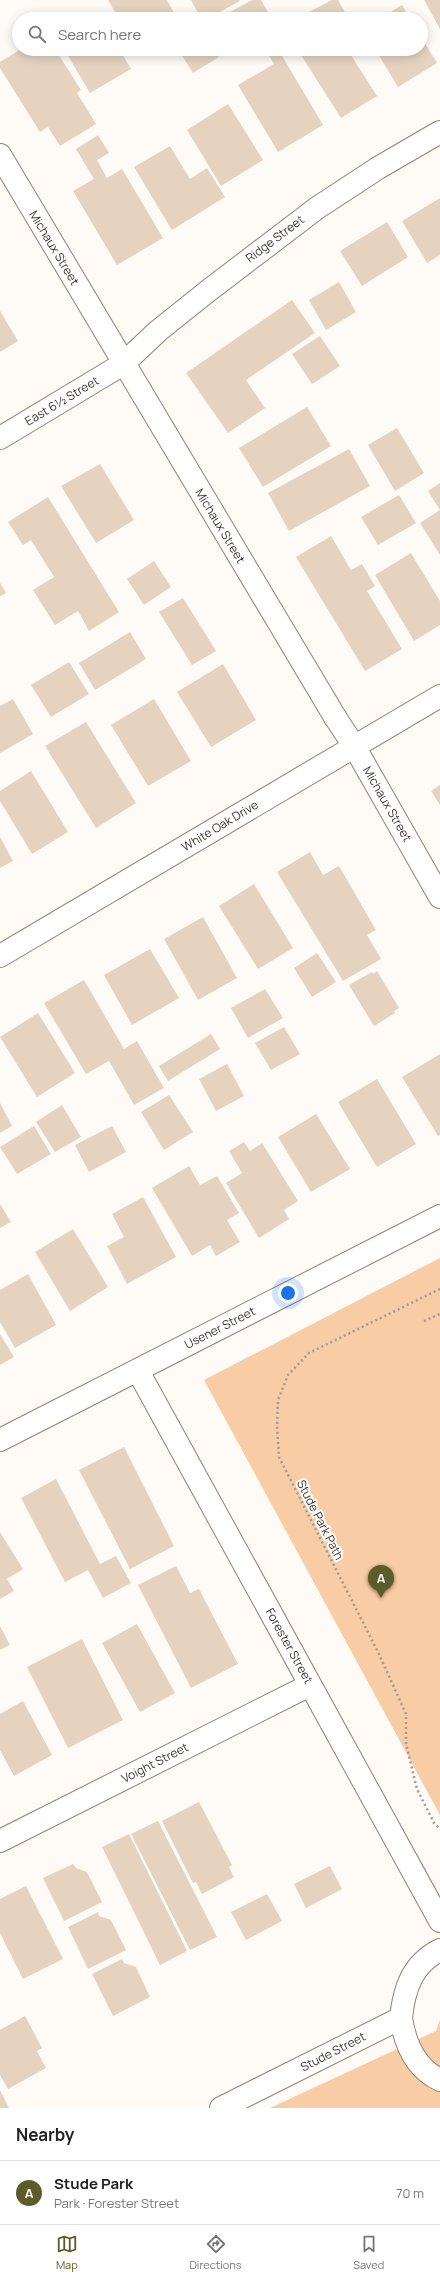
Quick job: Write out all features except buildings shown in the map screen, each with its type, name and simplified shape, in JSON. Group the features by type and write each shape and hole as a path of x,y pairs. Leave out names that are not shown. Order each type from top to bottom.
{"street":[{"name":"Ridge Street","path":"123,364 158,331 317,208 378,168 440,132"},
{"name":"Michaux Street","path":"0,155 123,364 335,717 354,746 440,897"},
{"name":"East 6½ Street","path":"0,438 123,364"},
{"name":"White Oak Drive","path":"0,956 440,696"},
{"name":"Usener Street","path":"0,1440 440,1216"},
{"name":"Forester Street","path":"138,1371 440,1921"},
{"name":"Voight Street","path":"0,1841 310,1685"},
{"path":"440,1950 432,1954 414,1971 404,1993 401,2018 405,2040 416,2061 432,2077 440,2080"},
{"name":"Stude Street","path":"221,2108 401,2018"}],"path":[{"name":"Stude Park Path","path":"440,1289 309,1353 288,1375 278,1400 277,1426 279,1457 378,1652 406,1714 406,1744 418,1789 434,1822 440,1829"},
{"path":"424,1322 440,1314"}],"shaded area":[{"path":"440,1258 440,1815 204,1380"},
{"path":"440,2020 440,2108 270,2108 436,2031"}],"place":[{"name":"Stude Park","path":"381,1598"}]}
